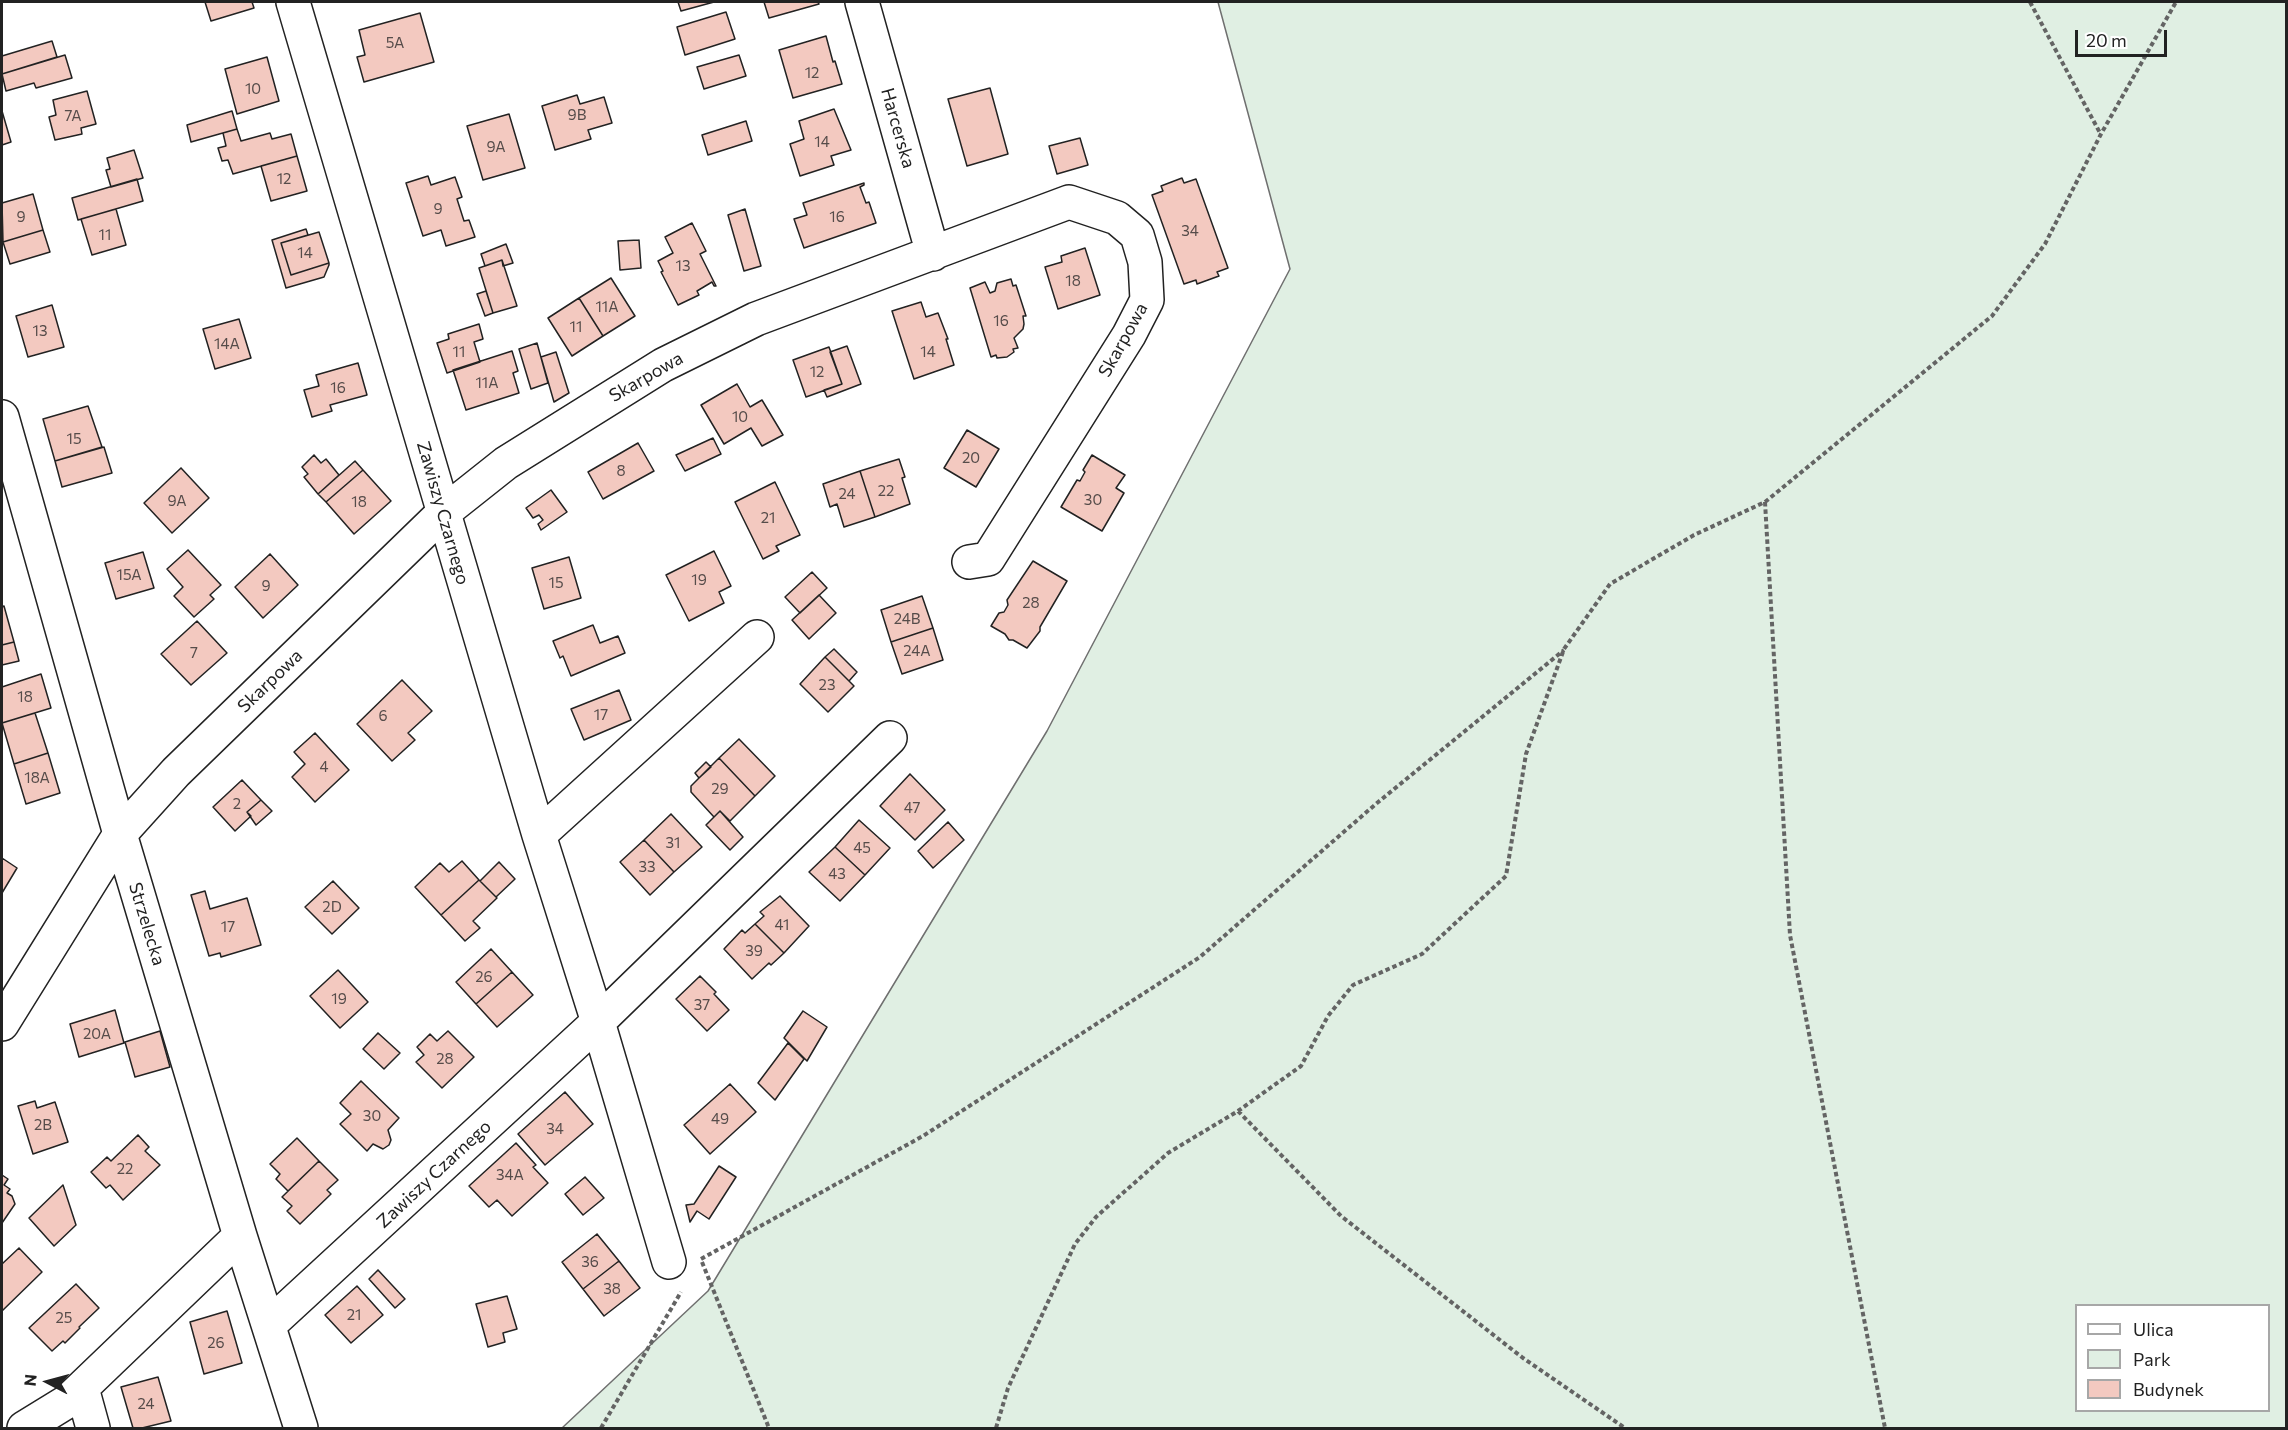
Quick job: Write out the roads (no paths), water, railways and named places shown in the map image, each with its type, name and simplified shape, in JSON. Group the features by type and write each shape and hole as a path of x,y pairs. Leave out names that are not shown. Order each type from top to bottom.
{"street":[{"name":"Zawiszy Czarnego","path":"293,2 539,835 598,1022 687,1270"},
{"name":"Harcerska","path":"862,2 933,254"},
{"name":"Skarpowa","path":"2,1024 120,834 176,772 443,513 506,463 663,365 756,319 1069,202 1117,218 1137,236 1145,262 1147,300 988,559 969,562"},
{"name":"Strzelecka","path":"2,417 120,834 240,1236 301,1428"},
{"path":"539,835 757,638"},
{"name":"Zawiszy Czarnego","path":"269,1325 598,1022 890,738"},
{"path":"24,1428 68,1401 240,1236"},
{"path":"82,1388 93,1428"}]}
